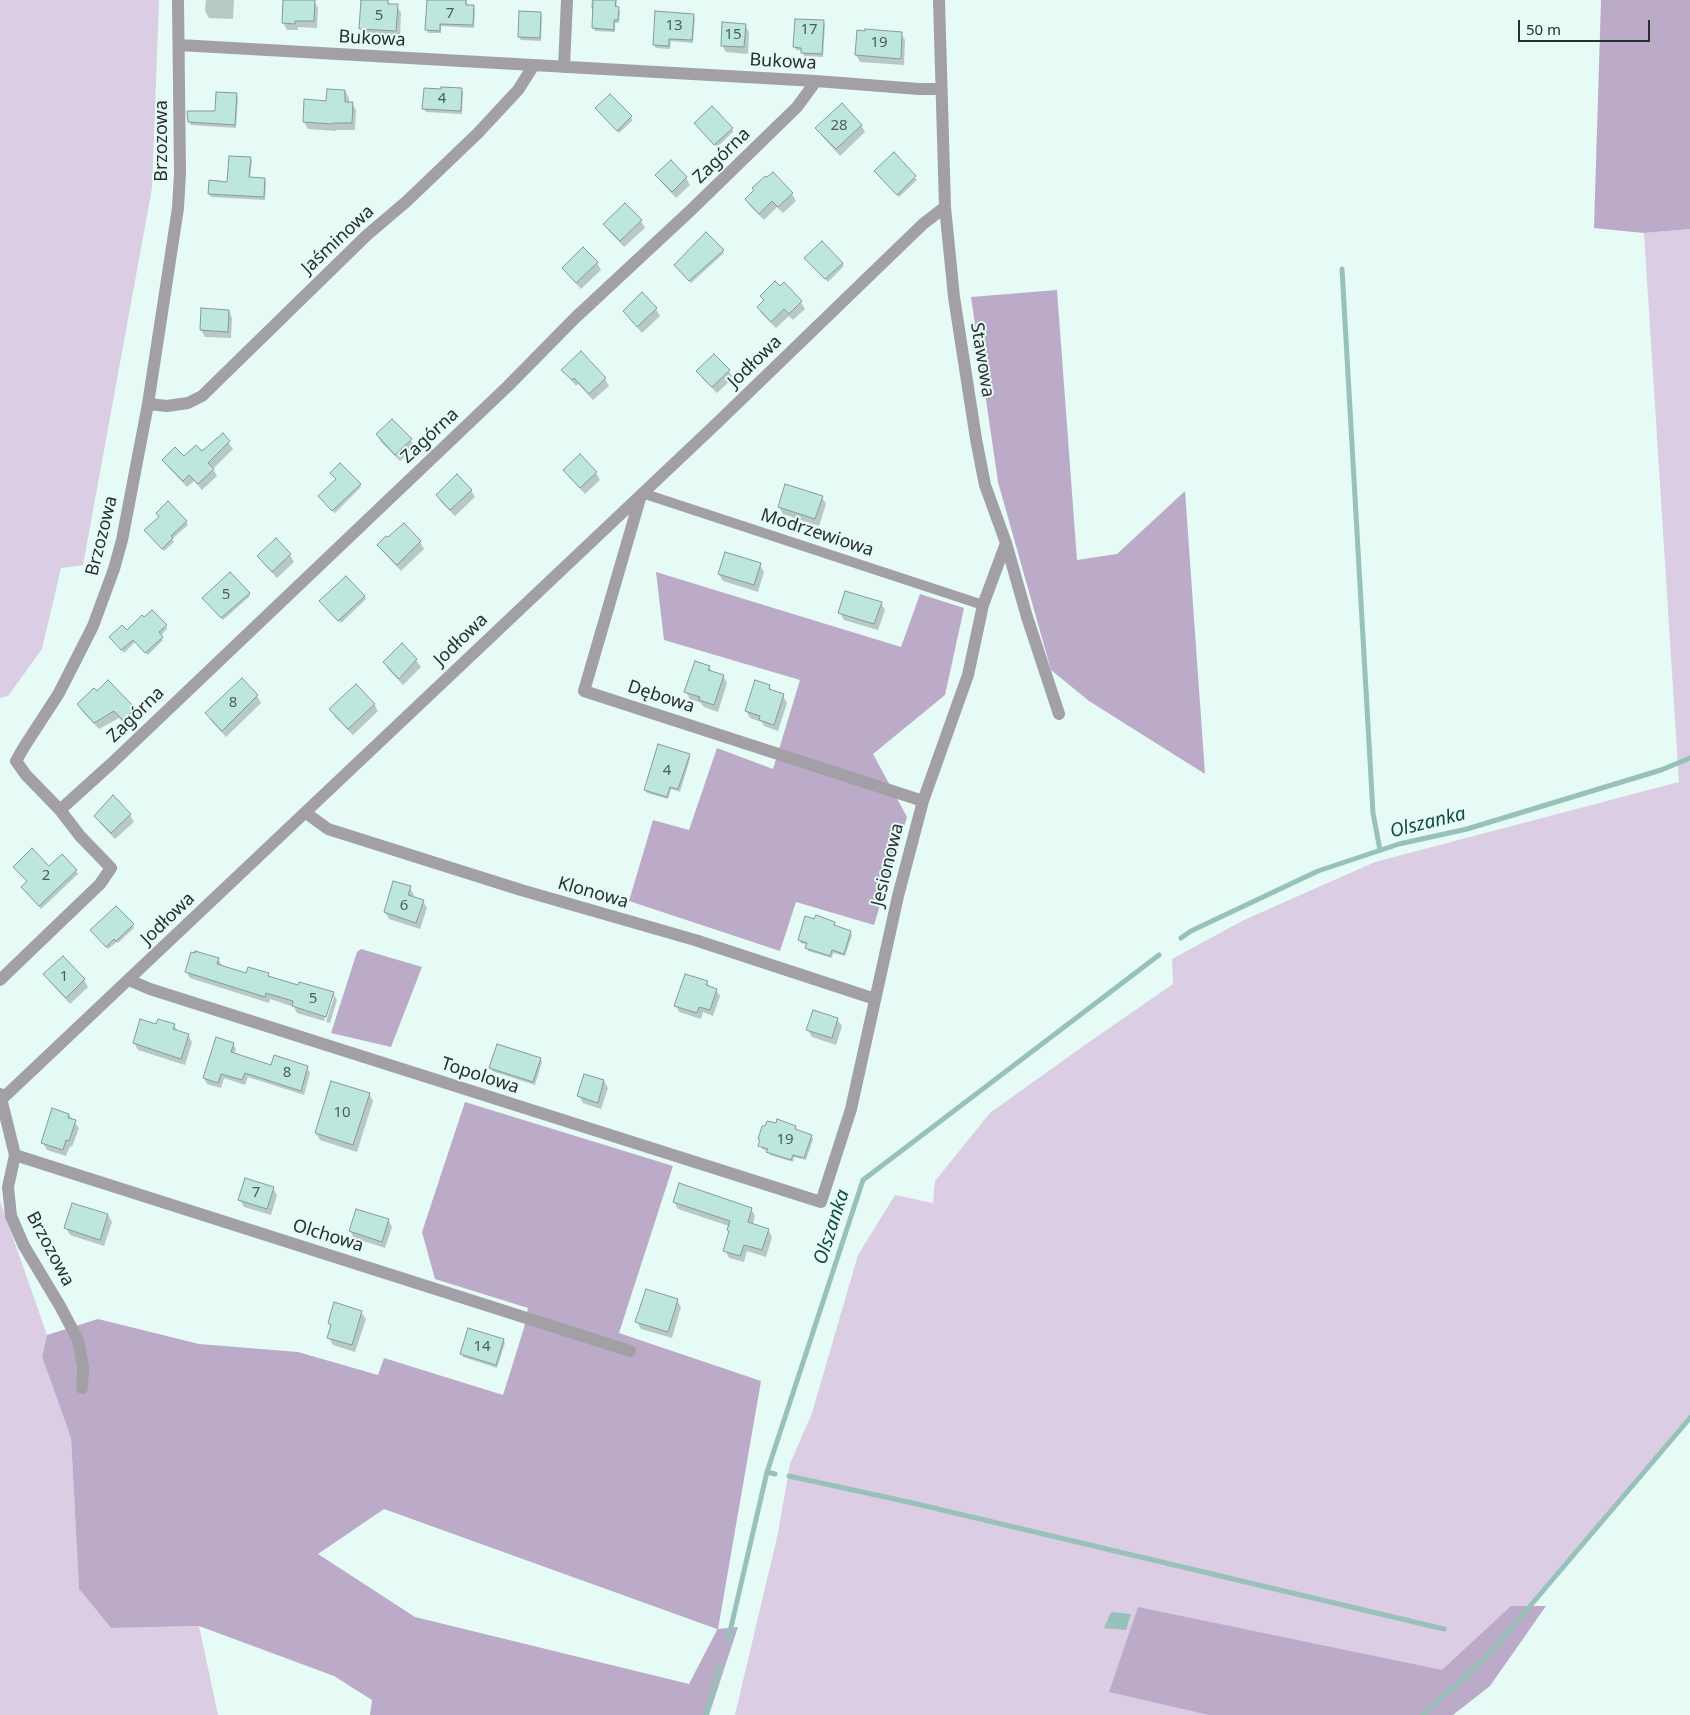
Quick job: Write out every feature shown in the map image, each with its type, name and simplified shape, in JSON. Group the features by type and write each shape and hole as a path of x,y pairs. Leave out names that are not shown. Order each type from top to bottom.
{"street":[{"name":"Brzozowa","path":"0,980 100,884 111,868 80,836 60,810 26,776 16,761 59,693 96,618 114,569 122,540 148,404 178,208 180,173 178,0"},
{"path":"564,67 567,0"},
{"name":"Stawowa","path":"939,0 944,206 954,297 976,439 985,485 1006,543 1059,714"},
{"name":"Bukowa","path":"179,46 940,89"},
{"name":"Jaśminowa","path":"148,404 167,406 188,403 202,396 367,235 478,133 518,90 534,66"},
{"name":"Zagórna","path":"60,810 112,763 508,386 575,318 690,211 797,107 816,82"},
{"name":"Jodłowa","path":"1,1097 129,980 306,813 944,206"},
{"name":"Dębowa","path":"642,493 584,691 923,801"},
{"name":"Jesionowa","path":"821,1202 850,1109 898,896 923,801 968,675 983,604 1006,543"},
{"name":"Klonowa","path":"306,813 328,830 521,890 695,940 874,998"},
{"name":"Topolowa","path":"129,980 160,992 821,1202"},
{"name":"Brzozowa","path":"1,1097 15,1155 8,1187 11,1216 24,1246 78,1340 82,1366 82,1388"},
{"name":"Olchowa","path":"15,1155 630,1351"}],"lane":[{"name":"Modrzewiowa","path":"642,493 983,604"}],"shaded area":[{"path":"0,0 159,0 152,188 83,565 61,568 42,649 8,696 0,698"},
{"path":"1601,0 1690,0 1690,229 1644,233 1594,228"},
{"path":"1690,229 1690,1418 1491,1652 1419,1715 735,1715 778,1533 790,1464 812,1413 858,1255 895,1195 933,1203 935,1181 990,1113 1173,984 1172,959 1244,920 1375,862 1679,782 1644,233"},
{"path":"1057,290 1077,560 1117,554 1185,491 1205,774 1089,701 1051,670 998,482 971,297"},
{"path":"656,572 901,647 920,594 964,608 945,695 873,754 907,817 874,925 796,902 780,951 629,901 653,820 689,830 717,748 773,769 800,680 664,640"},
{"path":"361,949 422,967 391,1047 331,1033 357,952"},
{"path":"465,1102 673,1166 619,1333 761,1381 718,1629 738,1627 709,1715 370,1715 372,1700 334,1676 199,1626 111,1628 79,1589 71,1438 42,1357 47,1335 98,1319 199,1344 298,1352 378,1375 384,1358 503,1395 524,1328 528,1308 435,1279 422,1232","holes":["384,1509 717,1629 689,1684 415,1617 318,1554"]},
{"path":"0,1201 47,1335 42,1357 71,1438 79,1589 111,1628 199,1626 218,1715 0,1715"},
{"path":"1511,1606 1546,1606 1490,1686 1453,1715 1209,1715 1109,1692 1138,1607 1442,1670"},
{"path":"1111,1612 1131,1614 1126,1630 1104,1628"}],"building":[{"path":"283,0 315,0 314,21 295,21 295,24 282,23"},
{"path":"361,0 388,0 388,4 398,4 396,31 359,29"},
{"path":"427,0 466,0 466,5 474,5 473,25 440,24 440,31 425,30"},
{"path":"593,0 616,0 615,6 619,7 618,20 614,20 614,30 592,28"},
{"path":"519,11 541,12 540,38 518,37"},
{"path":"655,11 694,14 692,40 669,39 669,46 653,45"},
{"path":"795,19 824,20 822,54 801,53 801,48 793,47"},
{"path":"722,22 746,24 744,47 721,46"},
{"path":"865,29 902,32 901,59 855,55 857,30 865,31"},
{"path":"441,87 462,88 461,111 422,109 424,88 441,89"},
{"path":"327,89 345,90 345,102 353,102 352,123 303,122 304,99 326,101"},
{"path":"216,92 237,93 235,125 188,122 187,111 215,111"},
{"path":"610,94 632,116 617,131 595,108"},
{"path":"842,103 862,125 836,149 815,128"},
{"path":"712,106 733,128 714,145 694,123"},
{"path":"894,152 916,176 897,195 874,171"},
{"path":"229,156 251,157 249,177 265,178 264,197 208,194 209,180 227,182"},
{"path":"671,160 687,177 672,192 655,175"},
{"path":"773,172 793,193 778,207 772,201 759,214 745,199 754,190 752,188 765,176 767,177"},
{"path":"625,203 642,220 620,241 603,224"},
{"path":"706,232 724,250 689,281 674,265"},
{"path":"822,241 843,263 825,279 804,258"},
{"path":"583,247 598,262 576,283 562,268"},
{"path":"775,281 780,286 784,282 802,301 789,314 784,309 771,322 757,307 764,300 760,296"},
{"path":"642,292 657,308 637,327 623,311"},
{"path":"201,308 229,310 228,332 200,330"},
{"path":"581,351 606,378 589,394 574,378 572,380 561,370"},
{"path":"714,354 730,370 712,387 696,371"},
{"path":"392,419 412,439 395,455 376,434"},
{"path":"223,433 230,441 208,463 214,469 198,484 189,475 183,481 162,460 175,447 184,456 196,445 202,451"},
{"path":"580,454 597,472 580,488 563,470"},
{"path":"340,463 361,484 332,511 318,496 336,479 330,473"},
{"path":"457,474 472,490 450,510 436,495"},
{"path":"785,484 823,496 815,519 778,507"},
{"path":"168,501 187,521 171,536 173,538 162,549 144,530 159,517 156,513"},
{"path":"404,523 421,541 397,565 377,545"},
{"path":"276,538 291,554 272,572 257,556"},
{"path":"725,552 761,563 754,585 718,574"},
{"path":"230,572 250,593 221,618 202,598"},
{"path":"346,576 365,596 338,621 319,601"},
{"path":"845,591 882,602 874,624 838,613"},
{"path":"152,610 167,625 159,632 163,637 145,653 133,640 121,650 109,637 122,625 127,630 142,615 144,617"},
{"path":"402,643 417,659 399,679 383,662"},
{"path":"695,661 710,666 708,670 724,675 714,705 699,700 700,697 684,692"},
{"path":"242,678 258,695 222,731 205,713"},
{"path":"108,680 135,708 123,720 114,711 94,723 77,704 94,688 97,691"},
{"path":"755,680 770,685 769,689 784,694 774,725 759,720 760,716 745,711"},
{"path":"356,684 375,704 348,729 329,709"},
{"path":"658,744 690,754 678,789 670,787 667,797 644,790"},
{"path":"113,795 131,814 111,833 94,816"},
{"path":"32,848 49,866 62,854 77,870 39,906 21,887 27,881 13,867"},
{"path":"393,881 411,886 408,895 424,900 416,923 384,912"},
{"path":"116,906 134,924 116,941 114,939 106,947 90,930"},
{"path":"816,915 835,922 834,925 851,931 844,954 832,950 830,956 805,948 807,943 798,940 805,916 814,919"},
{"path":"195,951 219,958 217,964 246,973 248,967 269,973 268,976 298,985 299,982 334,992 326,1017 292,1006 293,1001 266,993 265,997 185,972 191,952 195,953"},
{"path":"63,956 85,979 66,998 43,974"},
{"path":"685,974 708,981 706,985 717,989 710,1010 699,1007 697,1013 674,1006"},
{"path":"813,1010 838,1018 832,1038 806,1030"},
{"path":"140,1019 156,1024 158,1019 175,1024 173,1029 189,1034 181,1059 133,1043"},
{"path":"216,1037 234,1043 231,1052 271,1065 274,1055 308,1066 301,1091 245,1073 242,1080 221,1074 218,1083 203,1078"},
{"path":"497,1044 541,1058 533,1082 489,1068"},
{"path":"584,1074 604,1080 598,1103 577,1096"},
{"path":"331,1081 370,1093 353,1145 315,1133"},
{"path":"52,1108 69,1114 68,1118 76,1120 69,1141 66,1140 63,1150 41,1143"},
{"path":"777,1119 796,1126 795,1129 812,1135 804,1158 793,1155 791,1160 766,1152 768,1149 758,1146 762,1126 765,1126 767,1121 776,1123"},
{"path":"245,1178 274,1187 267,1209 238,1200"},
{"path":"679,1183 752,1208 748,1222 769,1229 762,1250 744,1245 740,1256 723,1251 730,1221 673,1202"},
{"path":"72,1203 108,1214 100,1240 64,1228"},
{"path":"356,1209 389,1219 382,1242 349,1231"},
{"path":"646,1289 678,1299 668,1332 635,1322"},
{"path":"334,1302 362,1311 352,1345 327,1338 331,1325 328,1323"},
{"path":"468,1328 504,1339 496,1365 460,1354"}],"waterway":[{"path":"1342,269 1373,813 1380,850"},
{"name":"Olszanka","path":"1181,938 1191,931 1318,871 1399,844 1467,829 1661,770 1690,758"},
{"name":"Olszanka","path":"728,1640 767,1472 863,1180 1159,955"},
{"path":"1423,1715 1491,1652 1690,1418"},
{"path":"767,1472 775,1474"},
{"path":"789,1476 917,1504 1444,1629"},
{"name":"Olszanka","path":"706,1715 720,1666"}]}
